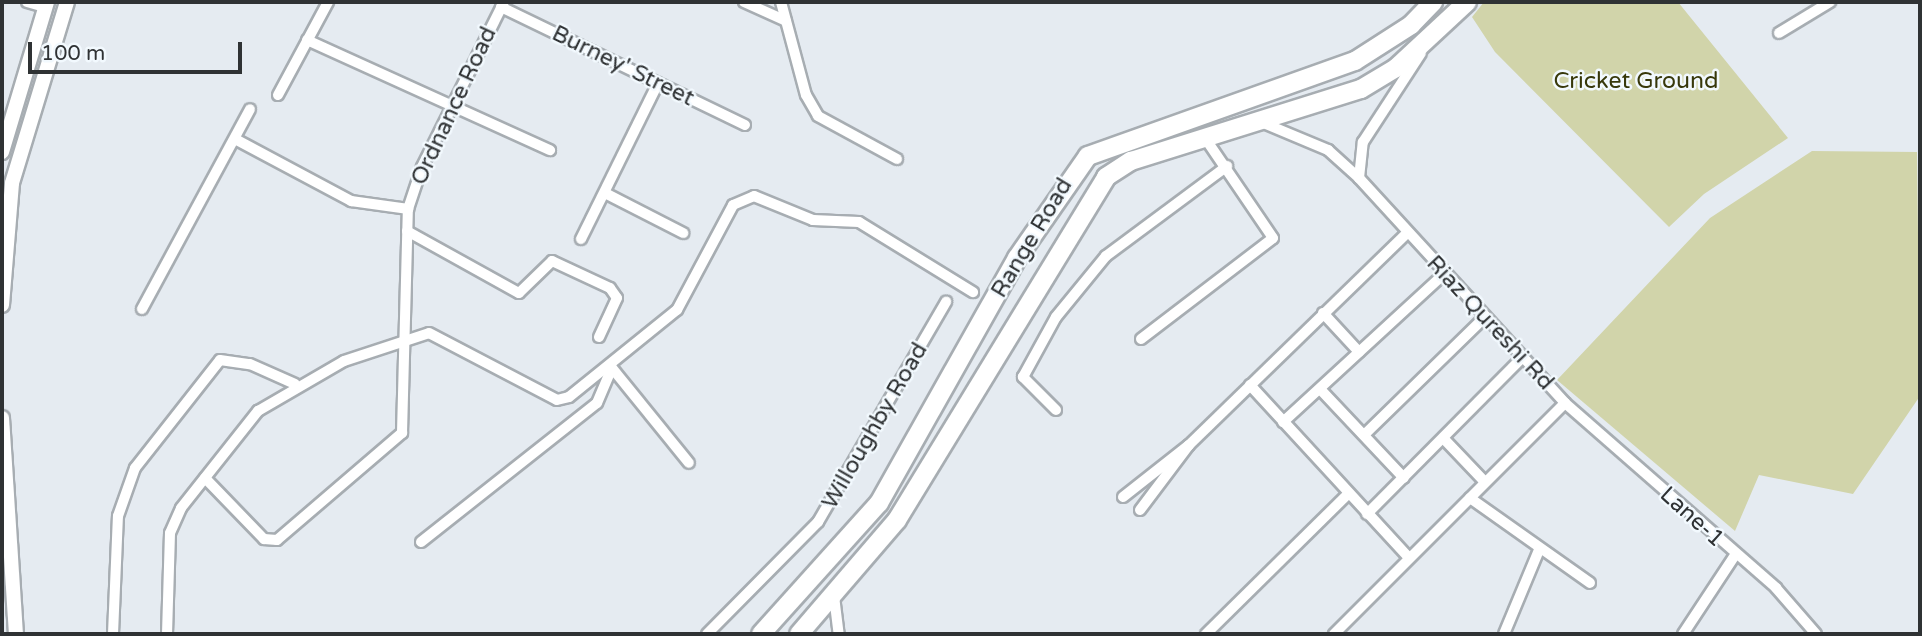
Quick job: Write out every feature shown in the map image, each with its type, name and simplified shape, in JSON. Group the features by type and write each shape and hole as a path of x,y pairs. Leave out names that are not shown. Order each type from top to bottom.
{"main road":[{"name":"Range Road","path":"766,632 879,503 1017,258 1088,156 1355,61 1411,25 1433,2"},
{"path":"799,634 897,520 1093,193 1131,161 1207,141 1362,89 1428,41 1466,2"}],"street":[{"path":"2,152 46,4 27,2"},
{"path":"2,305 12,183 67,2"},
{"path":"278,95 327,2"},
{"path":"744,2 786,21"},
{"path":"781,2 818,116 897,159"},
{"path":"1779,33 1830,2"},
{"name":"Burney' Street","path":"503,4 745,125"},
{"name":"Ordnance Road","path":"205,478 264,539 277,540 402,433 407,338 408,209 450,108 503,4"},
{"path":"307,40 450,108 550,149"},
{"path":"1359,178 1363,142 1428,41"},
{"path":"581,239 658,83"},
{"path":"142,309 250,109"},
{"name":"Riaz Qureshi Rd","path":"1261,122 1328,150 1359,178 1443,275 1564,403 1334,634"},
{"path":"235,139 351,201 408,209"},
{"path":"1141,339 1273,238 1227,166 1207,141"},
{"path":"1056,410 1023,377 1056,317 1106,256 1227,166"},
{"path":"605,193 683,233"},
{"path":"167,634 170,533 205,478 258,411 295,384 407,338 429,333 557,400 612,368 677,310 729,213 747,197 763,197 813,220 859,222 973,292"},
{"path":"407,231 519,293 552,261 610,288 617,298 599,337"},
{"path":"1123,497 1189,445 1407,233"},
{"path":"1283,422 1443,275"},
{"name":"Willoughby Road","path":"708,634 818,522 852,474 946,302"},
{"path":"1323,313 1359,352"},
{"path":"1364,435 1483,318"},
{"path":"1367,514 1444,439 1521,358"},
{"path":"113,634 118,516 140,461 220,360 250,364 295,384"},
{"path":"612,368 690,463"},
{"path":"421,542 597,403 612,368"},
{"path":"1250,385 1409,558"},
{"path":"1320,389 1404,478"},
{"name":"Lane-1","path":"1564,403 1776,588 1815,634"},
{"path":"2,418 16,634"},
{"path":"1444,439 1484,481"},
{"path":"1140,510 1189,445"},
{"path":"1206,634 1348,494"},
{"path":"1470,498 1539,550 1590,583"},
{"path":"1504,634 1539,550"},
{"path":"1683,634 1735,555"},
{"path":"834,596 839,634"}],"green space":[{"name":"Cricket Ground","path":"1484,2 1678,2 1788,138 1704,194 1669,227 1495,52 1472,17"},
{"path":"1812,151 1917,152 1920,396 1853,494 1759,475 1735,531 1557,380 1710,218"}]}
